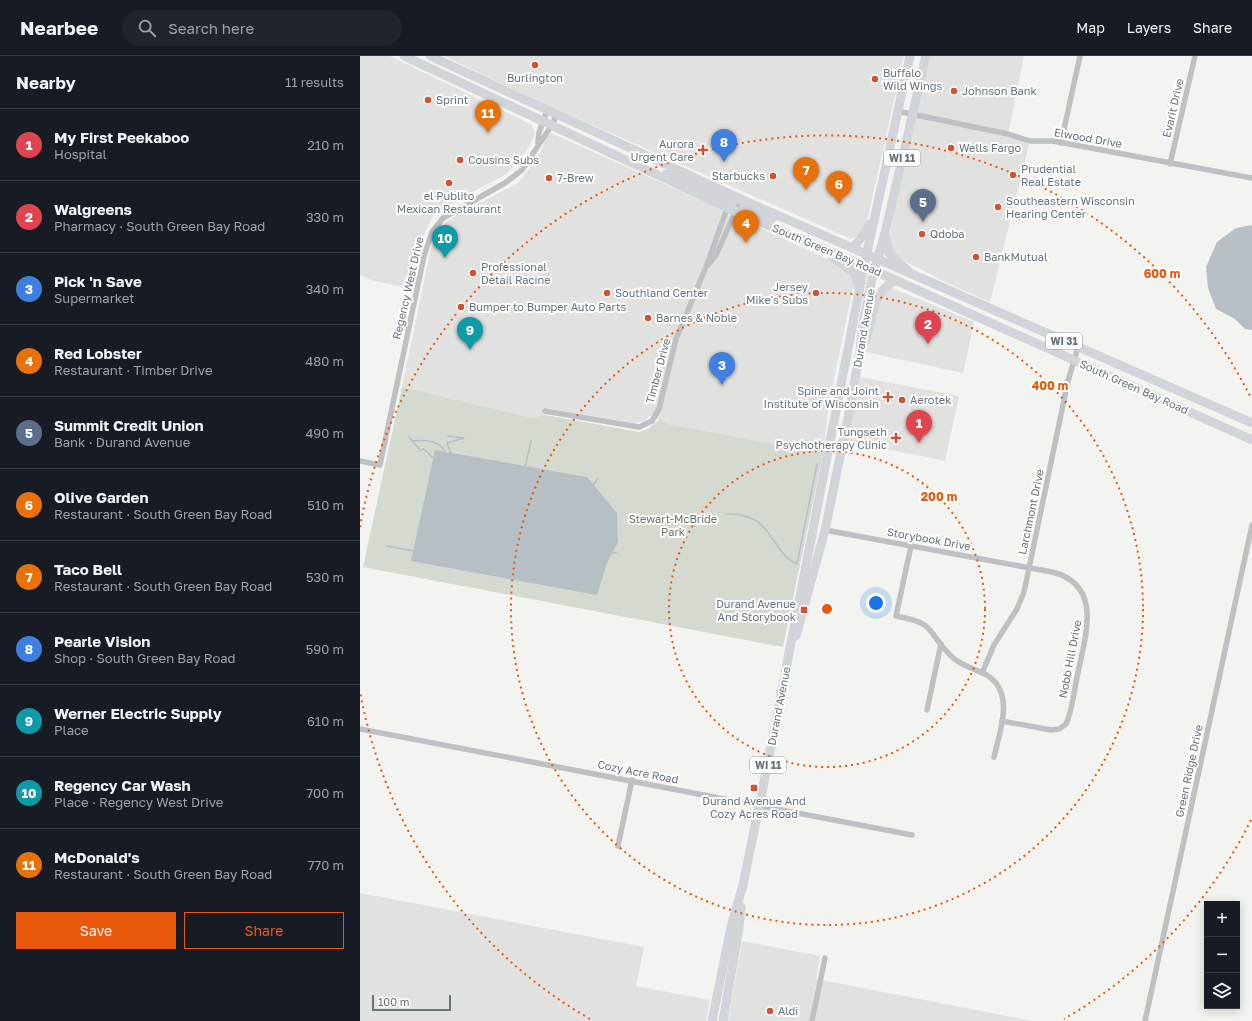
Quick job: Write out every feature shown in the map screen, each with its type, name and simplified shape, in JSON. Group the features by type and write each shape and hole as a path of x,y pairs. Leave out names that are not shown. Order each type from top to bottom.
{"main road":[{"path":"404,56 467,86 491,93 545,116"},
{"path":"430,56 484,81 554,121"},
{"name":"Durand Avenue","path":"712,1021 731,927 743,885 792,644 794,623 832,436 864,266 910,56"},
{"name":"Durand Avenue","path":"792,644 800,625 824,530 849,413 860,352 863,323 876,259 885,233 926,56"},
{"path":"414,61 424,62 468,81 484,81"},
{"name":"South Green Bay Road","path":"554,121 639,160 668,165 734,203 814,245 874,270 1252,440"},
{"name":"South Green Bay Road","path":"554,121 646,170 734,203 800,225 1252,423"},
{"path":"852,248 863,236 875,214"},
{"path":"885,233 890,253 912,275"},
{"path":"814,245 855,273 859,293"},
{"path":"860,352 868,337 876,304 883,289 895,280"},
{"path":"837,405 841,417 846,417 849,413"},
{"path":"832,436 842,449"},
{"name":"Durand Avenue","path":"723,1021 739,928 743,885"},
{"path":"715,1008 717,1021"}],"street":[{"path":"1061,143 1064,122 1080,56"},
{"name":"Evarit Drive","path":"1170,164 1195,56"},
{"name":"Elwood Drive","path":"897,111 1008,134 1030,141 1061,143 1252,178"},
{"name":"Regency West Drive","path":"538,144 545,116"},
{"name":"Regency West Drive","path":"360,461 380,465 424,256 432,232 440,221 450,213 512,179 530,160 538,144 554,121"},
{"name":"Timber Drive","path":"545,411 639,427 652,421 660,409 676,339 734,203"},
{"name":"Larchmont Drive","path":"982,673 994,645 1019,605 1029,568 1068,381 1078,347"},
{"name":"Green Ridge Drive","path":"1145,1021 1252,525"},
{"name":"Storybook Drive","path":"824,530 1029,568"},
{"path":"911,546 896,616 924,623 932,630 941,644 955,660 982,673 995,682 1002,693 1004,705 994,757"},
{"name":"Nobb Hill Drive","path":"1002,721 1051,730 1059,729 1066,724 1088,622 1089,614 1085,599 1076,586 1057,574 1029,568"},
{"path":"927,710 941,644"},
{"name":"Cozy Acre Road","path":"360,729 632,780 912,835"},
{"path":"618,846 632,780"},
{"path":"812,1021 825,958"}],"shaded area":[{"path":"360,56 390,56 532,125 535,133 530,145 521,158 505,175 461,198 433,216 422,239 409,288 374,281 360,275"},
{"path":"444,56 904,56 866,226 858,236 851,239 540,102"},
{"path":"930,56 1024,56 1008,134 1030,141 990,302 949,284 897,257 891,250 889,239"},
{"path":"551,133 707,203 852,272 854,282 829,403 823,453 668,424 650,415 645,421 634,423 546,408 545,415 533,418 402,387 431,248 437,233 446,222 518,183 537,159 547,137"},
{"path":"1252,225 1252,330 1245,329 1235,319 1216,309 1208,288 1206,267 1217,242 1236,228"},
{"path":"892,288 974,322 963,373 866,352 869,345 877,304 884,293"},
{"path":"860,377 959,396 945,461 847,441"},
{"path":"435,450 587,477 617,513 618,542 607,563 597,595 411,561"},
{"path":"360,893 644,947 636,986 710,1000 706,1021 360,1021"},
{"path":"742,941 820,956 816,979 1033,1021 728,1021"}],"green space":[{"name":"Stewart-McBride Park","path":"402,387 533,418 545,415 639,432 648,429 660,419 668,424 823,453 783,647 363,567"}],"waterway":[{"path":"448,436 464,438 447,443 451,454"},
{"path":"409,437 420,450 424,449 434,459"},
{"path":"411,441 432,441 440,445 446,453"},
{"path":"525,467 531,441"},
{"path":"726,514 743,515 756,521 768,532 783,553 797,564 817,464"},
{"path":"593,485 598,478"},
{"path":"387,546 414,551"},
{"path":"612,553 618,553"}],"place":[{"name":"Burlington","path":"535,65"},
{"name":"Buffalo Wild Wings","path":"875,79"},
{"name":"Johnson Bank","path":"954,91"},
{"name":"Sprint","path":"428,100"},
{"name":"McDonald's","path":"488,133"},
{"name":"Wells Fargo","path":"951,148"},
{"name":"Aurora Urgent Care","path":"703,150"},
{"name":"Cousins Subs","path":"460,160"},
{"name":"Pearle Vision","path":"724,162"},
{"name":"Prudential Real Estate","path":"1013,175"},
{"name":"Starbucks","path":"773,176"},
{"name":"7-Brew","path":"549,178"},
{"name":"el Publito Mexican Restaurant","path":"449,183"},
{"name":"Taco Bell","path":"806,190"},
{"name":"Olive Garden","path":"839,204"},
{"name":"Southeastern Wisconsin Hearing Center","path":"998,207"},
{"name":"Summit Credit Union","path":"923,222"},
{"name":"Qdoba","path":"922,234"},
{"name":"Red Lobster","path":"746,243"},
{"name":"BankMutual","path":"976,257"},
{"name":"Regency Car Wash","path":"445,258"},
{"name":"Professional Detail Racine","path":"473,273"},
{"name":"Southland Center","path":"607,293"},
{"name":"Jersey Mike's Subs","path":"816,293"},
{"name":"Bumper to Bumper Auto Parts","path":"461,307"},
{"name":"Barnes & Noble","path":"648,318"},
{"name":"Walgreens","path":"928,344"},
{"name":"Werner Electric Supply","path":"470,350"},
{"name":"Pick 'n Save","path":"722,385"},
{"name":"Spine and Joint Institute of Wisconsin","path":"888,397"},
{"name":"Aerotek","path":"902,400"},
{"name":"Tungseth Psychotherapy Clinic","path":"896,438"},
{"name":"My First Peekaboo","path":"919,443"},
{"name":"Durand Avenue And Storybook","path":"804,610"},
{"name":"Durand Avenue And Cozy Acres Road","path":"754,788"},
{"name":"Aldi","path":"770,1011"}]}
